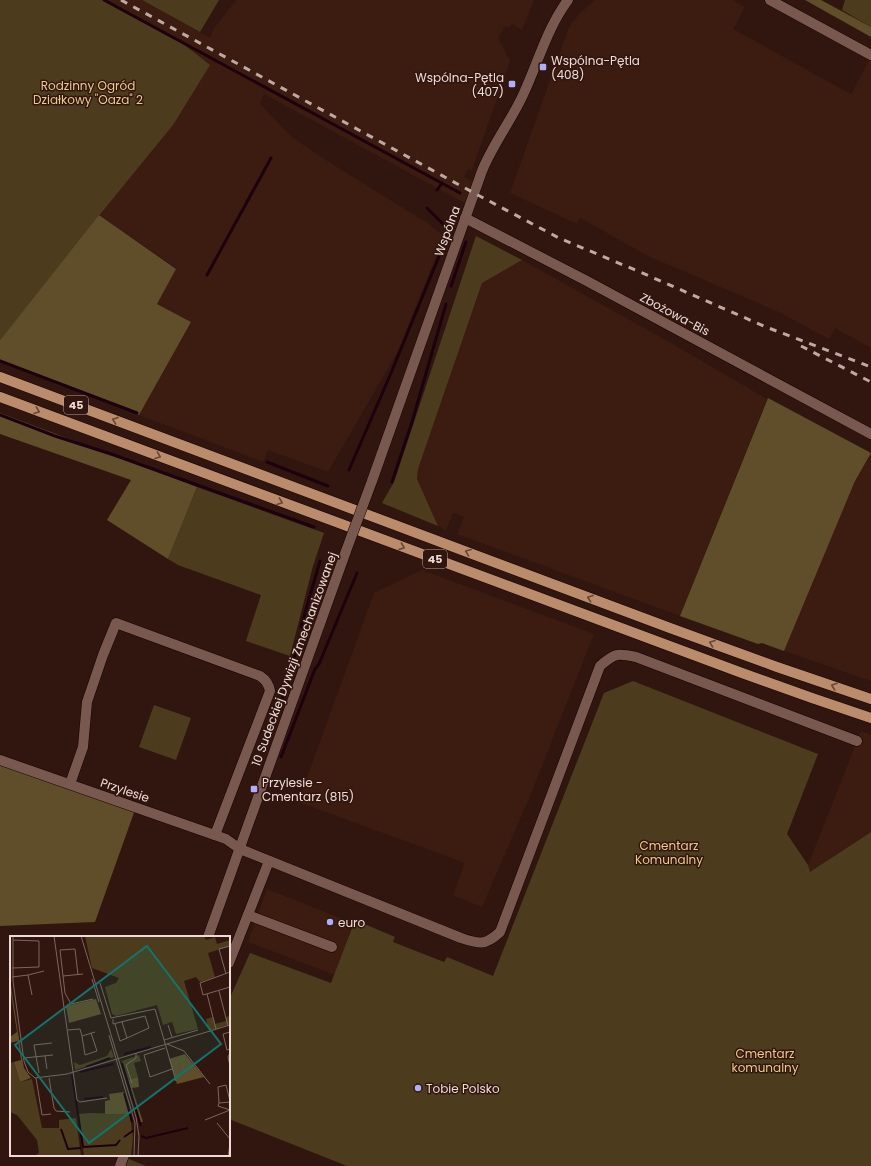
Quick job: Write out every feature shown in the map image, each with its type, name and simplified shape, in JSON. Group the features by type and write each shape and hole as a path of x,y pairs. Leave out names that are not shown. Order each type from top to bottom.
{"main road":[{"name":"45","path":"0,377 670,628 776,667 871,699"},
{"name":"45","path":"0,397 735,670 871,718"}],"street":[{"name":"Wspólna","path":"372,480 487,160 524,94 555,19 568,0"},
{"path":"770,0 871,55"},
{"name":"Zbożowa-Bis","path":"465,218 585,280 871,434"},
{"name":"10 Sudeckiej Dywizji Zmechanizowanej","path":"208,936 372,480"},
{"path":"70,784 83,747 87,702 116,623 260,676 267,681 270,691 215,835"},
{"name":"Przylesie","path":"0,760 226,839 240,849 268,861 479,944 491,941 500,932 600,666 614,655 622,654 636,658 857,741"},
{"path":"230,960 268,861"},
{"path":"248,915 332,947"},
{"path":"120,1166 124,1156"}],"shaded area":[{"path":"104,0 142,0 210,38 213,30 236,0 534,0 522,30 512,24 509,28 505,26 498,38 510,61 472,170 468,169 464,177 477,184 470,206 264,94 260,104 292,137 329,162 426,222 444,236 398,351 328,472 268,450 263,462 139,415 191,322 157,304 176,268 99,215 173,125 177,39"},
{"path":"595,0 732,0 745,7 733,29 851,94 871,57 871,348 835,328 829,339 779,312 648,256 580,218 577,224 510,193 569,27 580,13"},
{"path":"805,0 821,0 871,27 871,37"},
{"path":"99,215 176,269 157,304 191,322 139,415 0,360 0,340"},
{"path":"522,260 671,343 767,399 680,616 457,534 464,517 453,513 446,530 438,526 417,479 418,469 482,283"},
{"path":"768,398 871,453 855,481 784,651 762,643 758,644 680,616"},
{"path":"0,413 197,487 168,559 107,520 131,480 0,434"},
{"path":"871,453 871,681 784,651 855,481"},
{"path":"422,570 594,634 530,796 482,907 453,895 465,863 298,802 374,593"},
{"path":"861,731 871,735 871,832 810,873 808,865"},
{"path":"0,760 136,807 95,922 0,926"},
{"path":"267,889 353,923 335,975 248,942"}],"green space":[{"name":"Rodzinny Ogród Działkowy \"Oaza\" 2","path":"0,0 104,0 177,39 210,65 173,125 0,340"},
{"path":"142,0 219,0 200,32"},
{"path":"845,0 871,0 871,27 842,10"},
{"path":"476,236 522,260 482,283 418,469 417,479 438,526 382,503 394,482"},
{"path":"197,487 324,533 313,566 290,656 246,641 261,595 178,565 168,559"},
{"name":"Cmentarz Komunalny","path":"633,681 818,754 787,834 808,865 810,872 871,832 871,1166 347,1166 230,1119 230,998 250,953 331,983 355,920 395,937 393,942 444,962 447,957 493,976 604,693"},
{"path":"154,705 191,718 176,760 139,747"},
{"path":"124,1157 146,1166 120,1166"}],"waterway":[{"path":"104,0 460,193"},
{"path":"207,275 271,158"},
{"path":"437,190 442,183"},
{"path":"427,208 447,228 446,235"},
{"path":"451,286 466,242"},
{"path":"349,470 442,249"},
{"path":"392,482 412,422 446,304"},
{"path":"0,361 137,413"},
{"path":"0,415 55,436 114,455 314,527"},
{"path":"267,462 328,486"},
{"path":"301,627 320,561"},
{"path":"281,757 315,669 319,664 357,573"},
{"path":"264,752 285,691 296,651"}],"railway":[{"path":"121,0 559,238 766,327 871,367"},
{"path":"801,346 871,382"}],"place":[{"name":"Wspólna-Pętla (408)","path":"543,67"},
{"name":"Wspólna-Pętla (407)","path":"512,84"},
{"name":"Przylesie - Cmentarz (815)","path":"254,789"},
{"name":"euro","path":"330,922"},
{"name":"Tobie Polsko","path":"418,1088"}],"park label":[{"name":"Cmentarz komunalny","path":"765,1060"}]}
